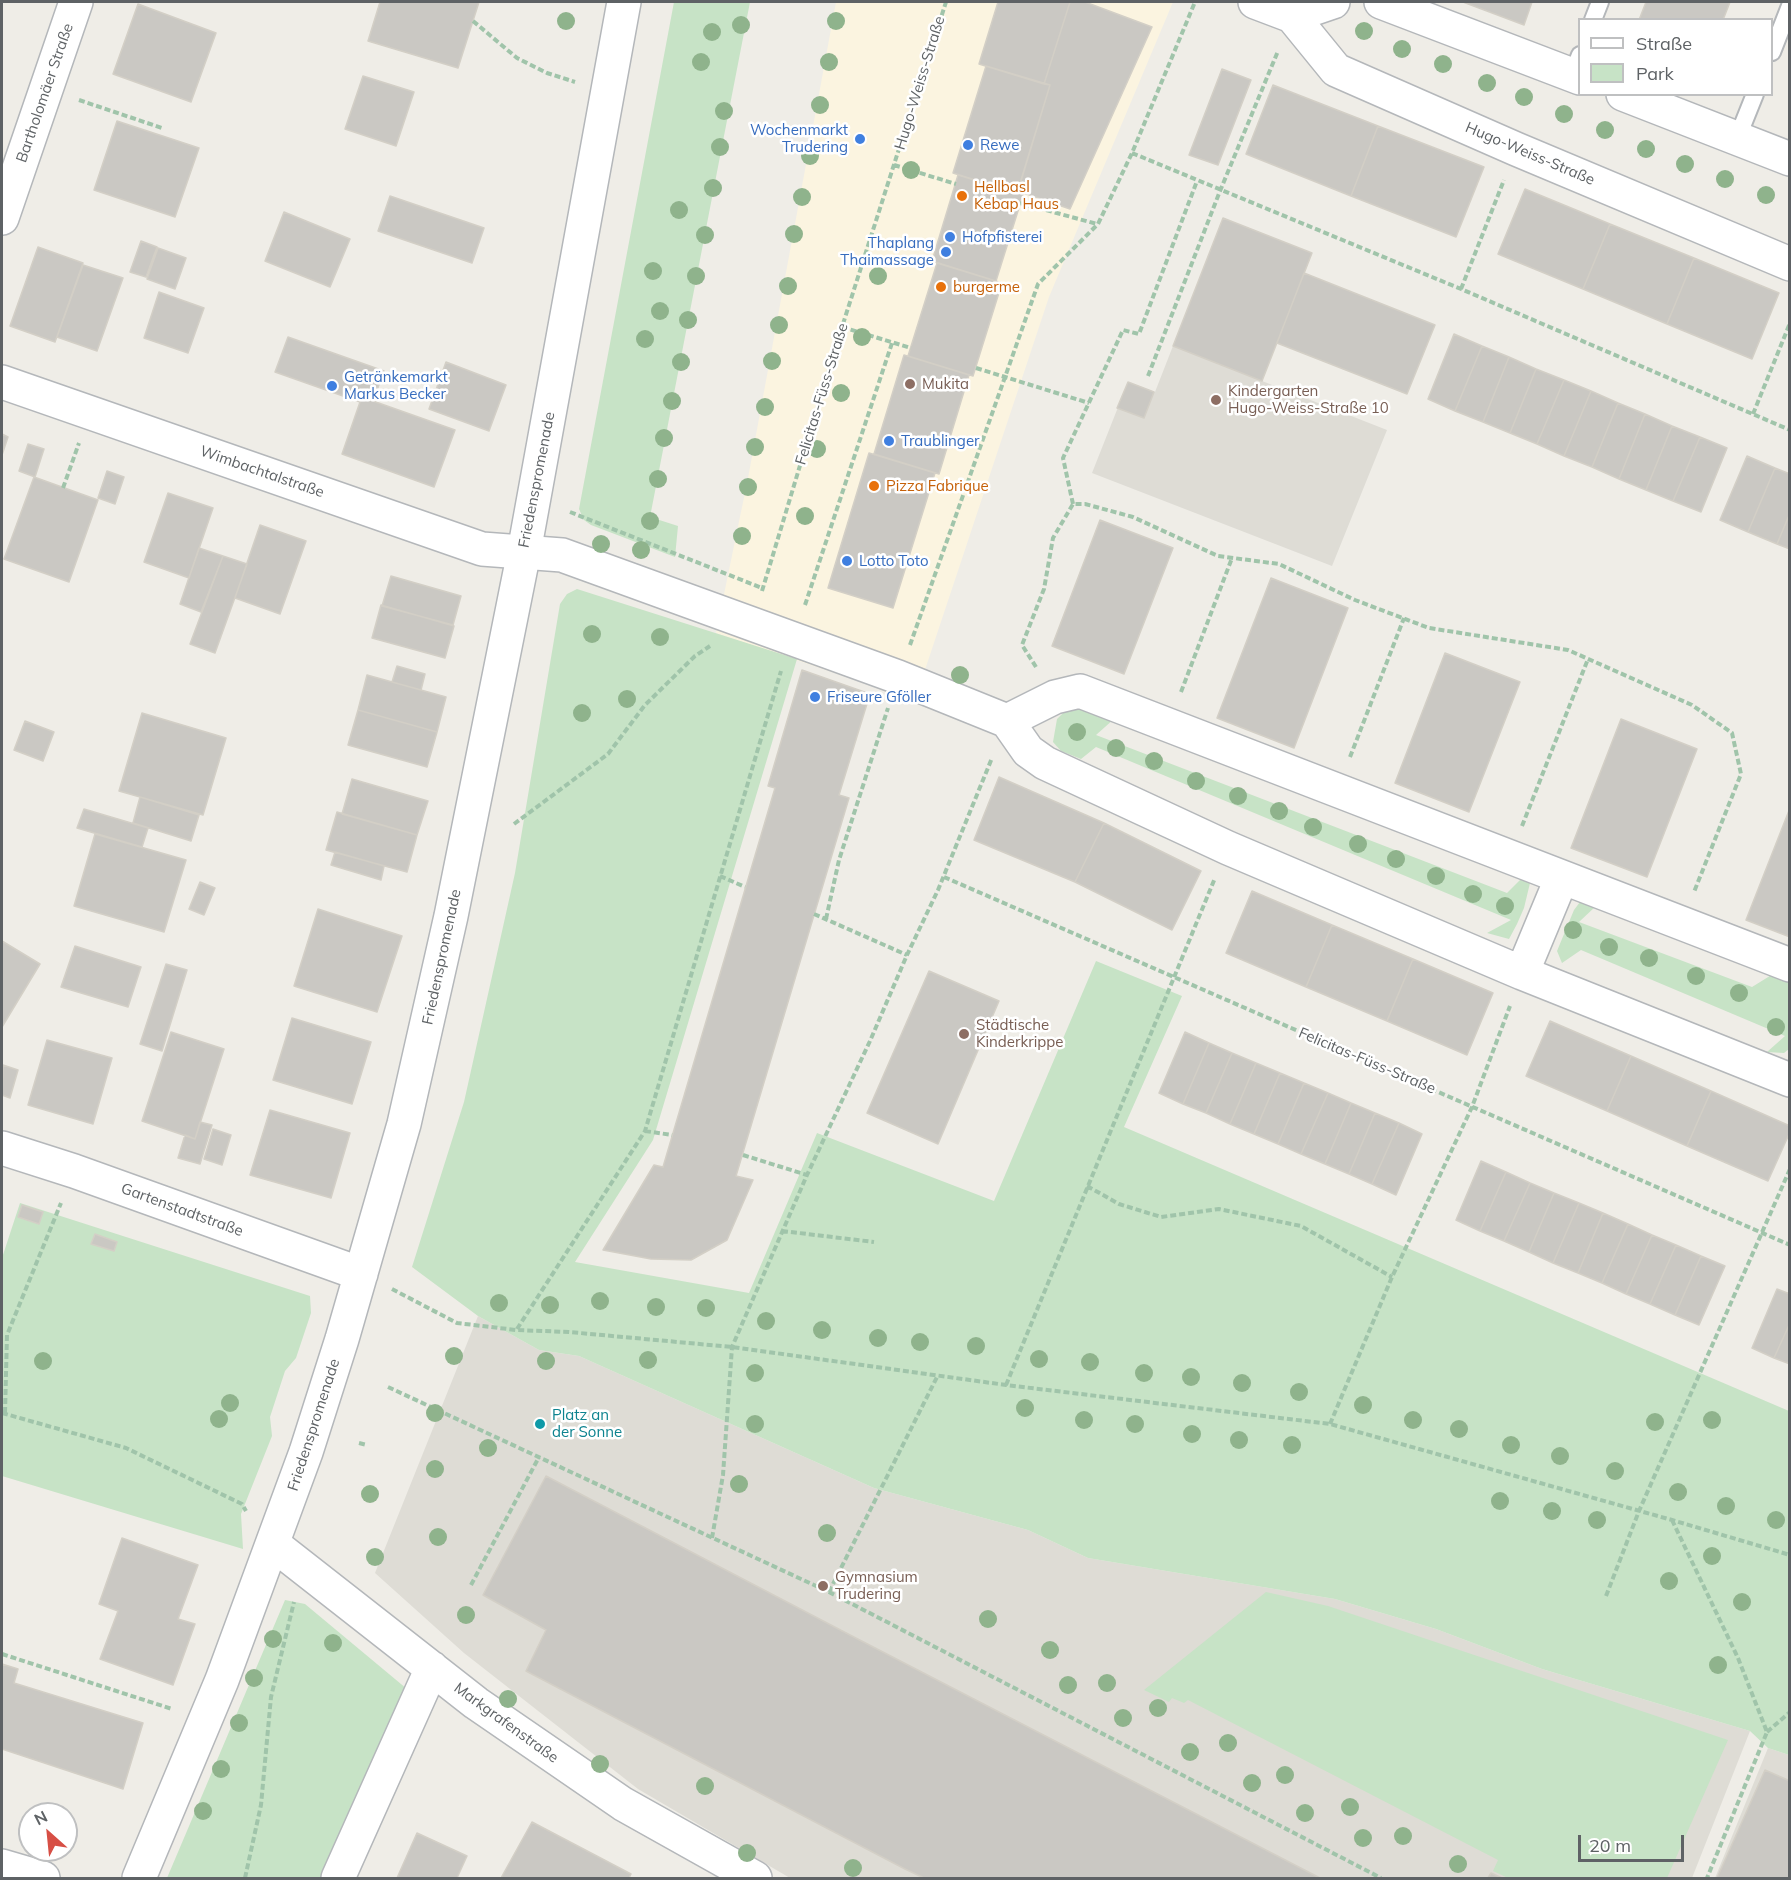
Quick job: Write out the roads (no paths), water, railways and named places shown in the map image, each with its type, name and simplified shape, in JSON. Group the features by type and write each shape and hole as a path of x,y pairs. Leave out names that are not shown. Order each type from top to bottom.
{"street":[{"name":"Bartholomäer Straße","path":"2,218 76,2"},
{"name":"Friedenspromenade","path":"139,1878 222,1680 321,1408 404,1124 434,996 524,552 624,2"},
{"path":"1255,2 1292,16 1333,2"},
{"path":"1399,5 1577,69"},
{"name":"Hugo-Weiss-Straße","path":"1292,16 1336,70 1516,149 1790,264"},
{"path":"1628,96 1790,159"},
{"name":"Wimbachtalstraße","path":"2,382 483,549 524,552"},
{"path":"524,552 562,555 898,677 1007,721 1028,751 1045,763 1228,848 1522,973 1790,1080"},
{"path":"1007,721 1055,697 1080,691 1790,965"},
{"path":"1522,973 1562,877"},
{"name":"Gartenstadtstraße","path":"2,1148 74,1171 361,1274"},
{"name":"Markgrafenstraße","path":"273,1544 476,1703 622,1804 755,1878"},
{"path":"338,1878 432,1668"},
{"path":"2,1866 43,1878"}],"lane":[{"path":"1594,18 1600,2"},
{"path":"1773,49 1790,6"},
{"path":"1737,139 1754,96"}],"place":[{"name":"Wochenmarkt Trudering","path":"860,139"},
{"name":"Rewe","path":"968,145"},
{"name":"Hellbasl Kebap Haus","path":"962,196"},
{"name":"Hofpfisterei","path":"950,237"},
{"name":"Thaplang Thaimassage","path":"946,252"},
{"name":"burgerme","path":"941,287"},
{"name":"Mukita","path":"910,384"},
{"name":"Getränkemarkt Markus Becker","path":"332,386"},
{"name":"Kindergarten Hugo-Weiss-Straße 10","path":"1216,400"},
{"name":"Traublinger","path":"889,441"},
{"name":"Pizza Fabrique","path":"874,486"},
{"name":"Lotto Toto","path":"847,561"},
{"name":"Friseure Gföller","path":"815,697"},
{"name":"Städtische Kinderkrippe","path":"964,1034"},
{"name":"Platz an der Sonne","path":"540,1424"},
{"name":"Gymnasium Trudering","path":"823,1586"}]}
